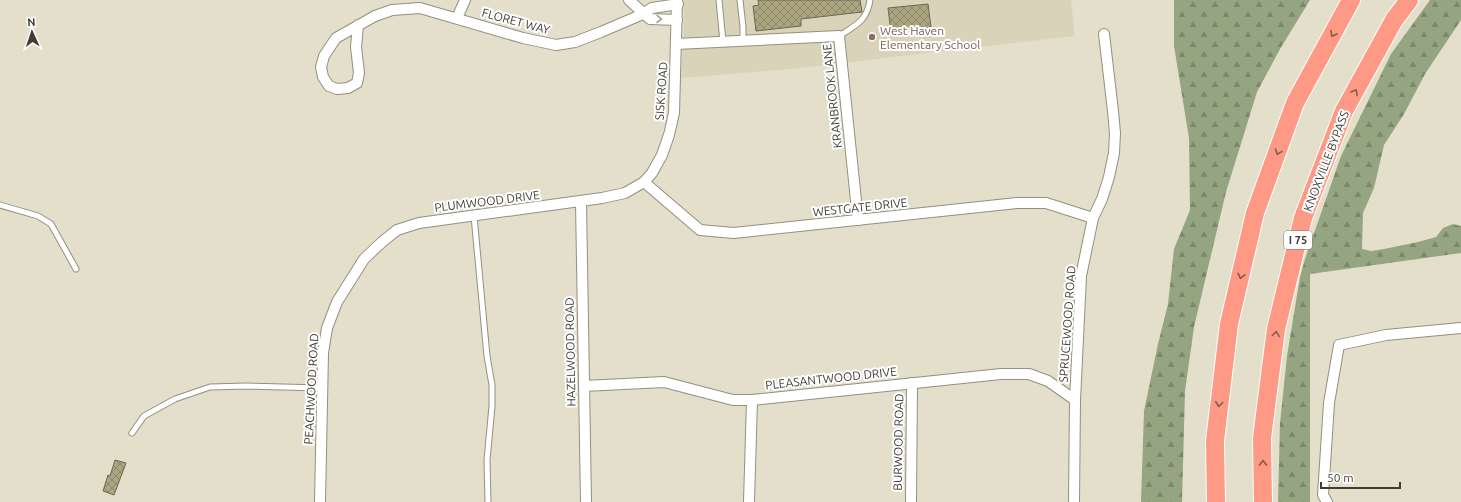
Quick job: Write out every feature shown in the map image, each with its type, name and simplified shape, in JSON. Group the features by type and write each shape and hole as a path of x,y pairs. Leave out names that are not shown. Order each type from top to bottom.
{"highway":[{"path":"1216,502 1215,441 1229,324 1255,213 1295,103 1351,0"},
{"name":"KNOXVILLE BYPASS","path":"1263,502 1262,438 1276,329 1303,218 1344,112 1394,20 1409,0"}],"street":[{"path":"457,18 465,0"},
{"path":"629,0 650,19 677,20"},
{"name":"FLORET WAY","path":"358,25 356,47 359,73 357,83 348,88 337,89 329,86 323,77 320,67 324,56 336,38 358,25 375,16 392,10 420,8 523,38 556,45 575,42 622,24 652,8 677,2"},
{"name":"SISK ROAD","path":"581,202 624,193 644,182 652,173 662,155 669,135 674,113 677,2"},
{"name":"SPRUCEWOOD ROAD","path":"1074,502 1075,400 1081,276 1093,218 1102,200 1114,153 1115,133 1104,34"},
{"name":"KRANBROOK LANE","path":"676,44 839,36 858,220"},
{"name":"WESTGATE DRIVE","path":"644,182 700,230 734,233 1017,203 1046,204 1093,218"},
{"name":"PLUMWOOD DRIVE","path":"397,230 419,223 581,202"},
{"name":"HAZELWOOD ROAD","path":"581,202 586,502"},
{"name":"PEACHWOOD ROAD","path":"320,502 323,354 327,328 337,302 364,259 397,230"},
{"path":"1327,502 1323,495 1329,403 1339,345 1386,335 1461,328"},
{"name":"PLEASANTWOOD DRIVE","path":"584,386 664,382 733,400 752,400 1001,374 1029,374 1048,381 1075,400"},
{"name":"BURWOOD ROAD","path":"910,502 912,383"},
{"path":"749,502 752,400"}],"lane":[{"path":"719,0 723,42"},
{"path":"740,0 743,41"},
{"path":"839,36 862,21 868,11 870,0"},
{"path":"0,205 38,216 51,224 76,269"},
{"path":"474,216 487,356 492,385 492,406 487,460 488,502"},
{"path":"132,432 144,416 175,399 210,387 246,386 322,388"}],"shaded area":[{"name":"West Haven Elementary School","path":"684,0 1071,0 1075,36 791,69 681,78"}],"green space":[{"path":"1174,0 1310,0 1280,49 1257,92 1226,192 1194,327 1185,391 1182,502 1141,502 1144,411 1168,304 1174,249 1190,210 1189,138 1174,46"},
{"path":"1430,0 1461,0 1461,20 1425,74 1404,114 1384,145 1374,188 1363,213 1362,249 1371,251 1418,242 1436,237 1443,228 1453,224 1461,226 1461,253 1310,274 1310,502 1278,502 1280,423 1287,356 1300,277 1305,259 1341,156 1391,54"}],"building":[{"name":"West Haven Elementary School","path":"758,0 860,0 862,12 801,19 801,26 756,31 753,6 759,5"},
{"path":"928,4 931,27 891,32 888,8"},
{"path":"115,460 126,463 114,495 103,491"}],"place":[{"name":"West Haven Elementary School","path":"872,37"}]}
